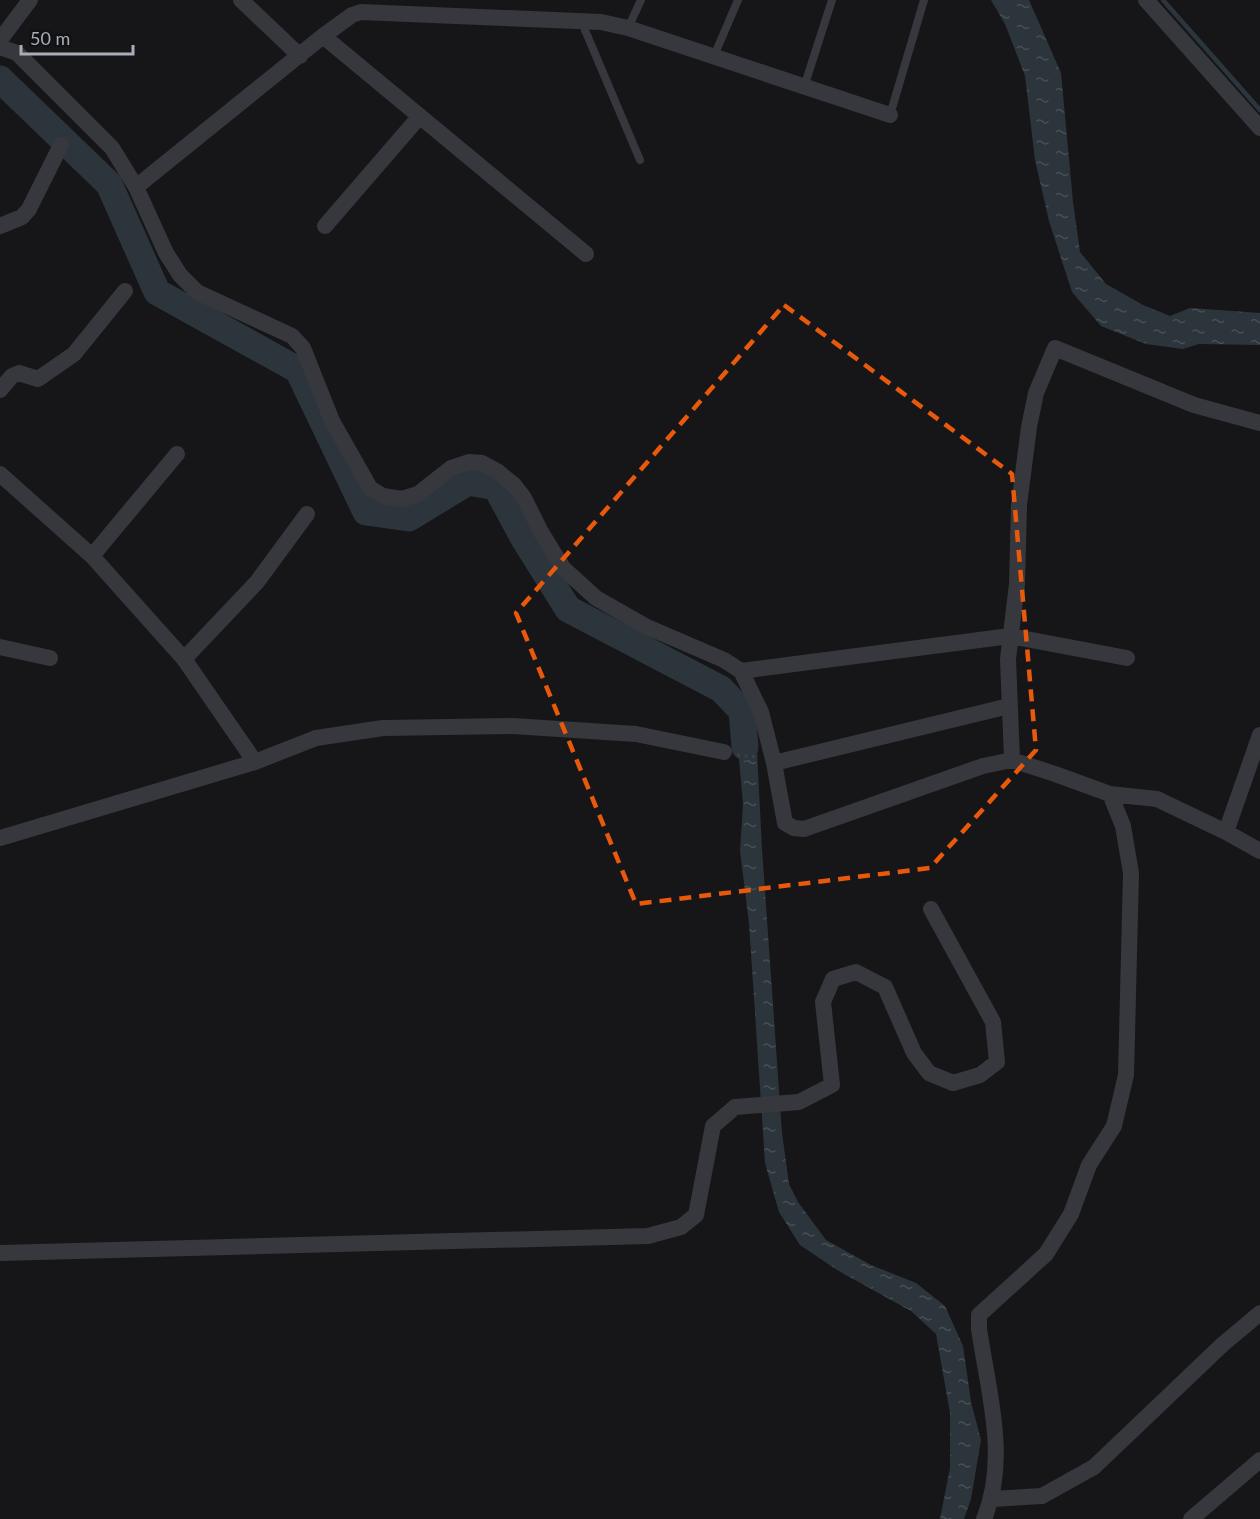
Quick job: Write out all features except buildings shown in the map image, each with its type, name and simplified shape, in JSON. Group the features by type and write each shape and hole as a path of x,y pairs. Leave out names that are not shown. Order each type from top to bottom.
{"street":[{"path":"0,40 30,0"},
{"path":"241,0 300,56"},
{"path":"1146,0 1260,128"},
{"path":"136,187 323,36 352,15 361,12 424,7 582,23 601,22 628,28 890,115"},
{"path":"323,36 586,254"},
{"path":"0,46 17,53 112,147 136,187 166,253 180,275 197,292 292,336 303,348 332,421 370,488 383,496 402,499 418,494 452,468 469,462 482,463 497,471 514,485 524,498 563,568 596,598 645,626 724,660 741,671 761,712 767,760 785,823 794,828 804,829 983,766 1012,760 1110,795 1157,800 1226,832 1260,851"},
{"path":"325,226 420,116"},
{"path":"0,226 22,217 29,209 61,145"},
{"path":"0,390 12,376 19,373 38,379 74,354 125,291"},
{"path":"1012,760 1008,659 1017,584 1019,505 1029,427 1036,393 1055,348 1194,405 1260,423"},
{"path":"92,556 177,454"},
{"path":"0,474 92,556 184,659 255,762"},
{"path":"184,659 257,582 307,514"},
{"path":"741,671 1010,636 1127,657"},
{"path":"0,647 50,657"},
{"path":"767,760 1009,706"},
{"path":"0,838 255,762 316,738 394,728 513,726 636,734 730,753"},
{"path":"1226,832 1260,735"},
{"path":"984,1519 992,1499 997,1441 979,1329 979,1316 1046,1254 1071,1214 1089,1165 1114,1126 1126,1075 1131,873 1123,826 1110,795"},
{"path":"0,1253 648,1236 681,1227 696,1215 713,1126 735,1107 799,1102 832,1085 824,1002 833,979 856,972 885,987 914,1053 930,1073 953,1083 980,1075 997,1062 993,1022 931,909"},
{"path":"992,1499 1042,1496 1094,1467 1222,1345 1260,1313"},
{"path":"1191,1519 1260,1460"}],"lane":[{"path":"628,28 641,0"},
{"path":"714,56 738,0"},
{"path":"804,87 832,0"},
{"path":"890,115 924,0"},
{"path":"582,23 640,160"}],"path":[{"path":"730,753 767,760"}],"highlighted area":[{"path":"784,305 1012,474 1036,750 930,868 636,904 516,613"}],"water":[{"path":"991,0 1029,0 1061,73 1080,252 1106,284 1143,305 1170,316 1190,308 1260,313 1260,345 1199,344 1183,349 1146,344 1101,326 1072,292 1049,221 1035,160 1025,76 1005,24"},
{"path":"742,711 752,722 757,751 782,1133 789,1184 798,1202 826,1240 871,1265 916,1283 945,1306 963,1346 971,1402 981,1440 971,1499 964,1519 940,1519 950,1468 950,1413 936,1334 911,1311 837,1270 800,1245 779,1212 765,1163 749,923 740,851 743,804 736,725"}],"waterway":[{"path":"1163,0 1260,110"},
{"path":"0,79 109,184 157,292 298,370 366,512 409,518 468,482 496,487 523,537 568,609 721,689 742,711 745,747"}]}
